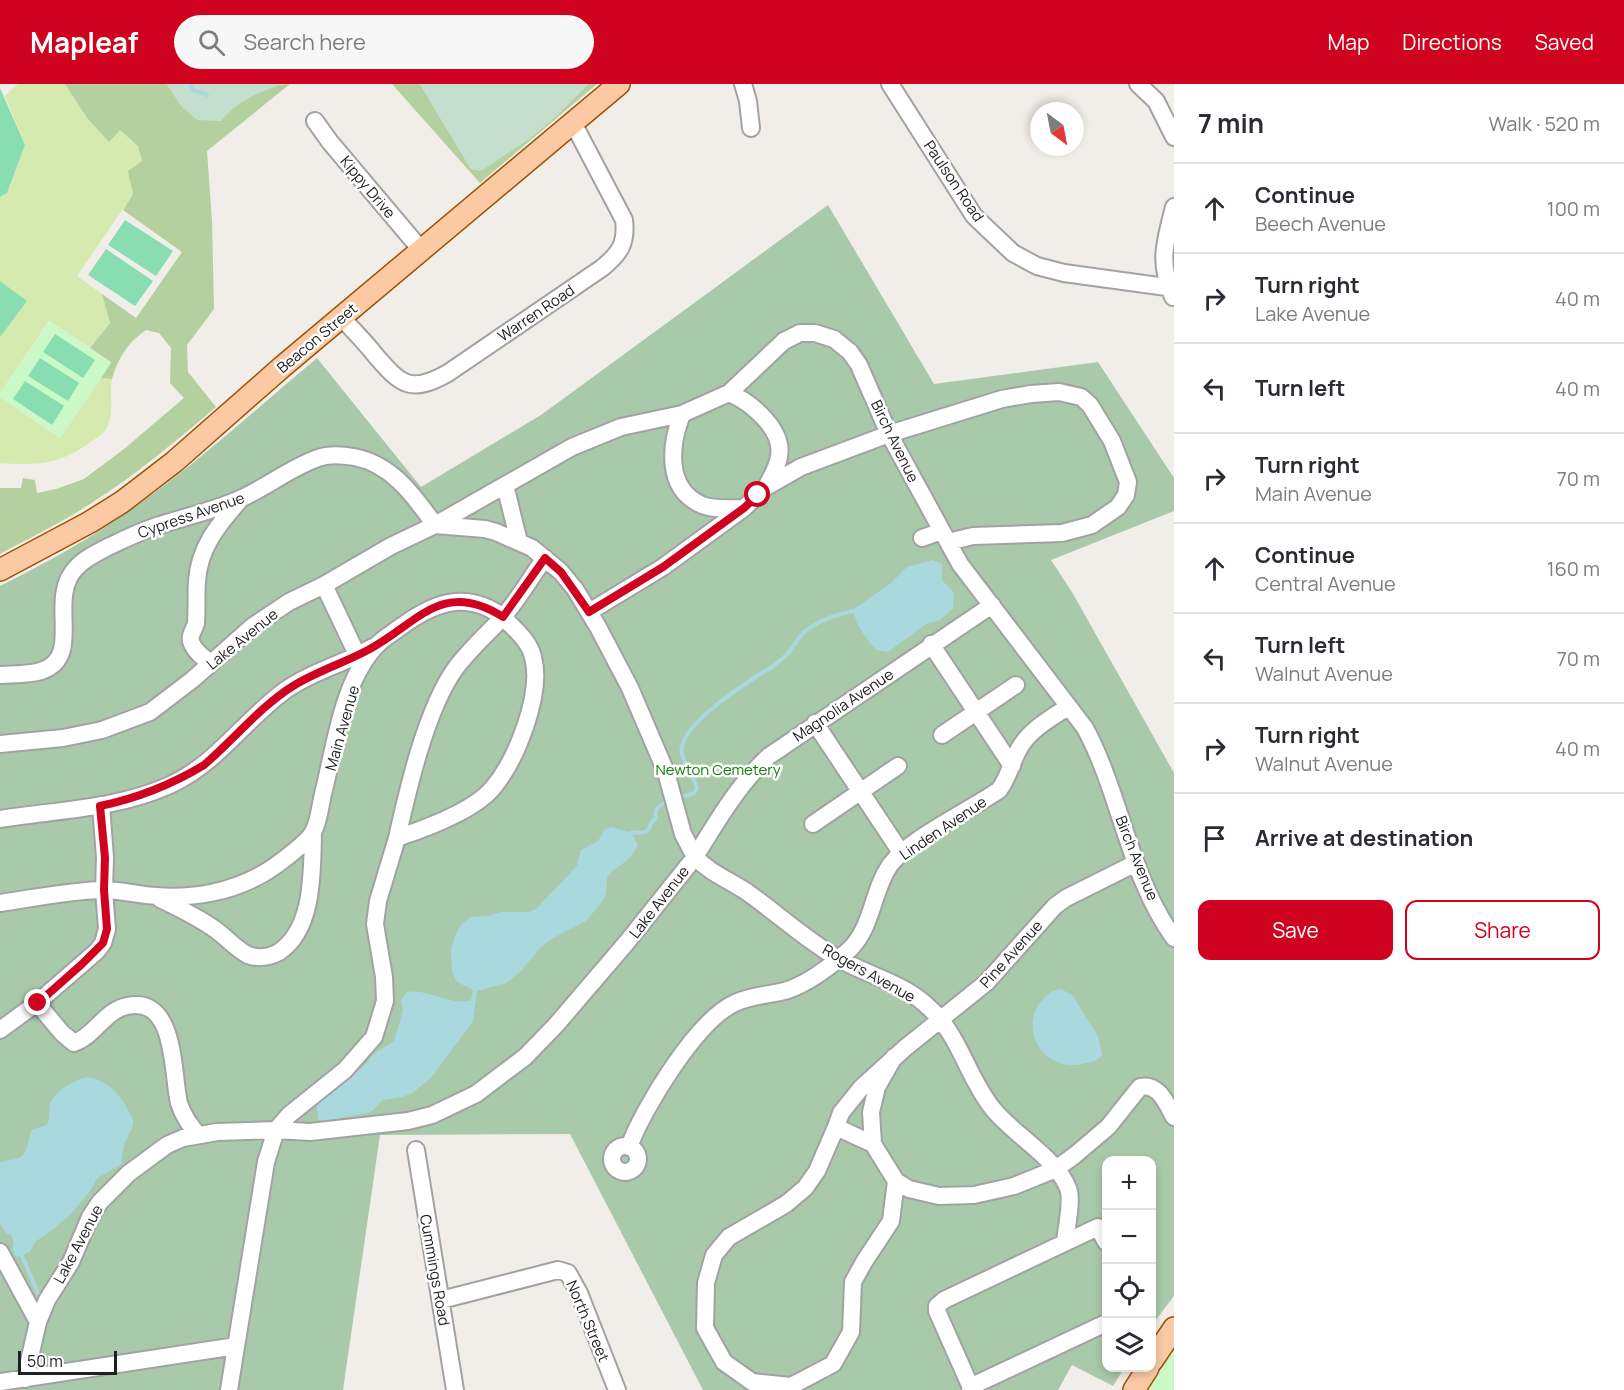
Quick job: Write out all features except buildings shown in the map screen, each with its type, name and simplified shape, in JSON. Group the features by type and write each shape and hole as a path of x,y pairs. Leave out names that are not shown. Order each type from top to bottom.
{"main road":[{"name":"Beacon Street","path":"0,570 90,522 122,502 182,456 341,317 619,84"},
{"path":"1156,1355 1174,1328"},
{"path":"1134,1390 1145,1372"}],"street":[{"path":"743,84 748,100 751,128"},
{"name":"Paulson Road","path":"890,84 974,216 1013,253 1037,266 1064,273 1173,291"},
{"path":"1138,84 1156,101 1174,137"},
{"name":"Kippy Drive","path":"315,121 422,251"},
{"name":"Warren Road","path":"341,317 391,374 404,383 419,386 434,382 448,374 602,268 618,254 625,230 624,220 573,123"},
{"path":"1173,291 1163,266 1166,239 1174,207"},
{"name":"Birch Avenue","path":"435,525 572,447 621,427 682,414 729,393 784,341 800,333 815,333 834,339 850,352 859,365 890,434 960,564 1084,728 1096,750 1136,863 1174,938"},
{"path":"589,612 653,573 744,508 766,487 801,466 890,434 1002,399 1059,392 1081,397 1090,405 1112,441 1128,482 1126,495 1118,507 1092,525 1062,533 922,538"},
{"path":"729,393 740,398 763,416 775,434 780,454 766,487"},
{"path":"682,414 676,430 673,463 676,478 683,489 691,498 703,505 720,509 744,508"},
{"path":"780,454 801,466"},
{"name":"Cypress Avenue","path":"0,675 41,671 50,667 58,659 64,643 62,601 64,588 77,567 88,558 135,534 241,498 320,457 353,456 388,470 402,482 435,525"},
{"path":"505,485 519,542"},
{"path":"211,663 198,654 190,642 190,635 196,622 197,577 203,551 212,534 241,498"},
{"name":"Lake Avenue","path":"0,744 63,738 102,730 150,712 165,703 253,626 289,602 324,585 391,546 435,525 485,529 532,548 545,558 561,572 589,612 630,688 666,772 683,835 695,857 556,1025 525,1057 476,1094 432,1114 408,1121 310,1132 276,1130 217,1132 183,1138 159,1150 129,1173 100,1202 90,1217 71,1262 47,1300 38,1322 25,1379"},
{"path":"228,1390 266,1162 276,1130 289,1115 345,1070 374,1037 385,1001 384,977 375,924 378,902 428,729 441,695 454,670 503,617 545,558"},
{"path":"0,819 100,806 140,796 170,785 204,765 282,693 314,674 359,661 324,585"},
{"name":"Main Avenue","path":"153,896 188,912 250,956 262,958 274,955 289,945 304,915 310,891 313,833 359,661 379,644 435,606 455,602 487,606 503,617 527,643 533,654 536,669 534,693 517,746 504,772 491,790 478,802 459,813 397,838"},
{"name":"Magnolia Avenue","path":"695,857 713,826 751,774 769,756 992,605"},
{"path":"931,645 1012,766"},
{"path":"942,735 1016,685"},
{"name":"Linden Avenue","path":"629,1147 635,1130 658,1090 698,1035 717,1014 750,997 788,990 806,982 839,959 858,939 868,920 882,880 891,865 927,835 999,790 1006,782 1017,751 1026,738 1068,707"},
{"path":"815,723 902,854"},
{"path":"813,824 898,766"},
{"path":"0,1030 38,1003 90,958 103,943 107,929 104,890 105,858 100,806"},
{"path":"0,903 81,891 104,890 178,897 205,894 249,881 281,862 313,833"},
{"name":"Rogers Avenue","path":"695,857 705,868 745,890 839,959 900,986 940,1018 953,1036 992,1108 1004,1122 1056,1169 1069,1189 1065,1242"},
{"name":"Pine Avenue","path":"896,1181 891,1221 853,1282 851,1332 833,1364 791,1386 752,1382 724,1362 705,1328 706,1283 714,1255 729,1236 786,1204 805,1188 817,1171 841,1113 861,1088 940,1018 972,996 987,982 1055,906 1066,898 1136,863"},
{"path":"38,1003 62,1033 74,1042 83,1040 99,1023 120,1008 130,1005 143,1006 154,1012 164,1024 173,1054 181,1110 198,1135"},
{"path":"894,1057 877,1086 871,1112 873,1144 896,1181 909,1189 939,1196 974,1195 1014,1186 1056,1169 1108,1127 1140,1086 1153,1086 1174,1117"},
{"path":"836,1127 873,1144"},
{"name":"Cummings Road","path":"416,1150 454,1390"},
{"path":"1102,1234 1098,1227 944,1300 937,1306 937,1311 971,1388 1102,1325"},
{"path":"0,1252 38,1322"},
{"name":"North Street","path":"441,1300 558,1270 568,1273 579,1293 617,1390"},
{"path":"1,1390 0,1382 236,1346"}],"green space":[{"path":"18,84 65,84 87,118 109,142 120,129 138,146 142,161 129,171 133,194 77,276 102,294 110,323 90,348 49,321 0,393 0,197 7,193 25,145 5,96"},
{"path":"65,84 167,84 182,107 220,121 235,107 261,90 290,84 207,151 212,221 214,309 187,345 188,372 216,407 156,457 109,491 70,516 0,554 0,488 21,488 23,478 35,480 37,493 84,479 124,449 184,398 170,383 171,348 159,333 146,330 124,351 112,379 101,378 111,362 90,348 110,323 102,294 136,318 182,252 123,210 133,194 128,171 142,161 138,146 120,130 109,142 87,118"},
{"path":"167,84 282,84 242,102 221,121 197,120 182,107"},
{"path":"392,84 420,84 471,169 481,170 529,139 588,84 597,84 480,183"},
{"path":"420,84 588,84 529,139 481,171 471,169"},
{"path":"0,88 25,145 7,193 0,197"},
{"name":"Newton Cemetery","path":"828,205 934,384 1098,362 1174,478 1174,511 1051,560 1072,592 1174,773 1174,1296 1156,1320 1156,1156 1102,1156 1102,1372 1122,1372 1113,1386 1072,1365 1058,1390 703,1390 570,1134 380,1135 343,1390 0,1390 0,586 71,548 139,504 207,451 317,358 421,487 541,415"},
{"path":"125,220 173,251 156,276 108,245"},
{"path":"106,249 153,281 135,306 88,275"},
{"path":"0,281 27,301 0,337"},
{"path":"50,321 111,363 60,438 0,397 0,393"},
{"path":"55,334 95,360 83,378 43,352"},
{"path":"40,358 79,383 68,401 28,376"},
{"path":"101,378 112,379 110,420 102,434 70,455 49,462 0,463 0,397 60,438"},
{"path":"25,381 64,406 52,425 13,399"},
{"path":"1174,1328 1174,1390 1134,1390 1146,1372 1156,1372 1156,1356"}],"water":[{"path":"933,560 942,564 942,580 954,593 953,608 940,620 926,624 888,652 876,650 858,625 854,609 891,583 907,567"},
{"path":"611,827 632,833 638,845 630,858 611,872 607,878 606,894 602,902 586,921 551,939 540,948 521,971 506,983 477,991 473,1021 431,1078 412,1093 383,1100 372,1111 322,1122 318,1119 317,1106 322,1099 363,1067 374,1054 394,1041 403,1011 401,1000 407,992 415,991 464,1002 471,1000 473,990 457,982 452,972 451,949 462,924 471,917 489,916 501,912 528,912 536,909 577,866 581,850 598,841 605,829"},
{"path":"1060,989 1071,994 1098,1036 1102,1055 1096,1060 1068,1065 1045,1055 1038,1045 1033,1034 1036,1010 1044,998"},
{"path":"86,1077 103,1082 110,1087 121,1098 133,1120 124,1145 121,1165 97,1178 90,1191 71,1214 35,1242 30,1252 17,1257 13,1252 11,1235 6,1233 0,1223 0,1163 23,1155 32,1130 48,1123 50,1105 57,1093 76,1080"}],"waterway":[{"path":"190,84 193,90 207,95"},
{"path":"685,796 694,793 697,788 684,761 682,751 686,737 693,727 724,699 775,665 808,629 837,615 854,611"},
{"path":"632,833 645,832 649,829 656,817 656,810 665,803"},
{"path":"22,1256 38,1293"}],"route":[{"path":"38,1003 97,951 103,943 107,929 104,890 105,858 100,806 140,796 189,775 204,765 282,693 314,674 379,644 408,622 435,606 468,602 487,606 503,617 545,558 575,589 589,612 663,567 744,508 758,495"}]}
